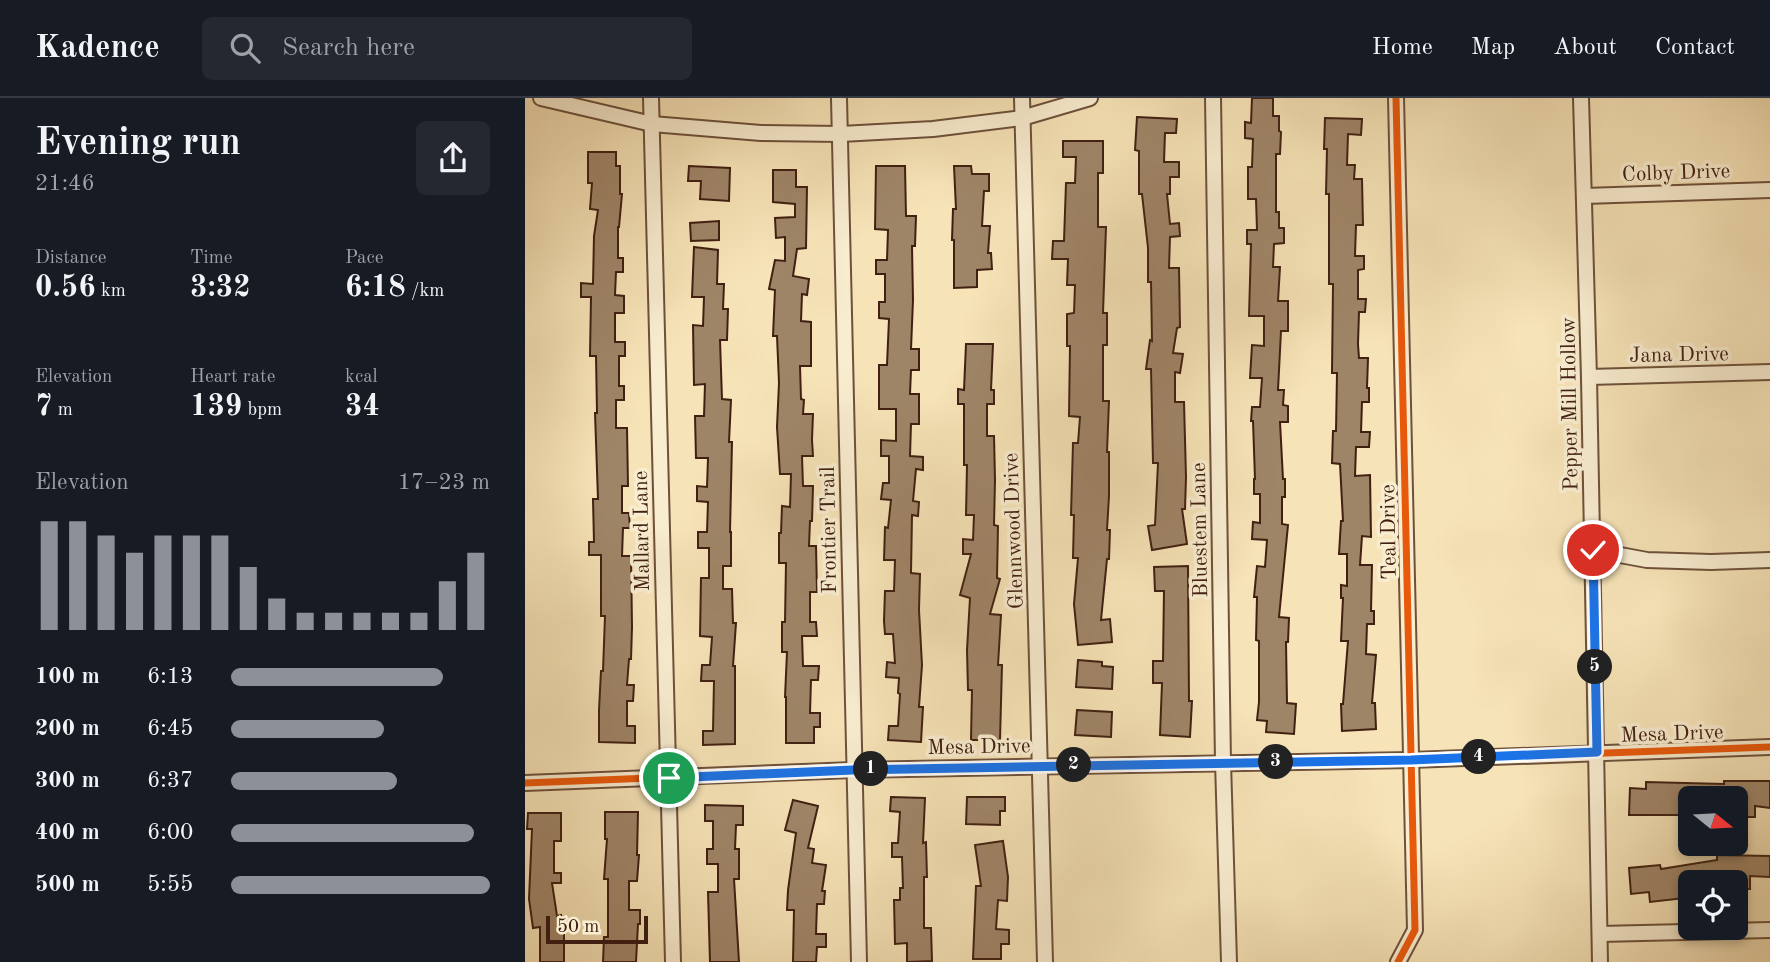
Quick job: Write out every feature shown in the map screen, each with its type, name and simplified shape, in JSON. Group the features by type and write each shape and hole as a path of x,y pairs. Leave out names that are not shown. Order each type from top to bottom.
{"street":[{"path":"541,98 652,124 761,133 841,134 933,130 1022,118 1090,98"},
{"name":"Mallard Lane","path":"651,98 673,962"},
{"name":"Frontier Trail","path":"839,98 859,962"},
{"name":"Glennwood Drive","path":"1022,98 1045,962"},
{"name":"Bluestem Lane","path":"1213,98 1223,762 1229,962"},
{"name":"Teal Drive","path":"1396,98 1415,930 1398,962"},
{"name":"Pepper Mill Hollow","path":"1581,98 1600,962"},
{"name":"Colby Drive","path":"1584,196 1770,190"},
{"name":"Jana Drive","path":"1589,377 1770,372"},
{"path":"1593,550 1647,560 1770,560"},
{"name":"Mesa Drive","path":"525,783 853,770 1411,760 1770,747"},
{"path":"1600,934 1770,930"}],"building":[{"path":"1252,98 1273,98 1273,116 1279,116 1281,132 1280,154 1276,154 1276,212 1279,212 1279,228 1284,228 1284,243 1274,244 1273,267 1280,267 1278,301 1288,301 1288,331 1281,331 1278,390 1284,390 1283,405 1288,406 1288,422 1280,422 1285,479 1282,524 1288,525 1279,617 1289,618 1286,642 1287,703 1296,704 1294,734 1266,732 1267,721 1257,720 1259,641 1256,640 1257,597 1254,597 1257,566 1265,567 1267,540 1252,539 1253,522 1260,523 1260,494 1254,494 1251,421 1252,407 1260,407 1262,378 1250,378 1252,345 1264,346 1264,316 1249,316 1251,244 1247,244 1247,230 1257,230 1256,199 1248,199 1248,167 1252,167 1253,139 1245,138 1245,122 1251,123"},
{"path":"1137,117 1177,119 1176,133 1165,133 1164,162 1179,162 1179,177 1170,177 1170,194 1167,194 1170,224 1179,223 1180,236 1170,237 1169,268 1179,268 1180,327 1177,328 1173,353 1183,354 1180,373 1175,372 1175,402 1184,402 1186,477 1185,509 1182,509 1187,544 1152,550 1148,526 1155,525 1158,463 1153,463 1151,369 1146,369 1150,340 1152,341 1151,282 1148,282 1148,248 1142,194 1139,194 1139,151 1135,150"},
{"path":"1325,118 1362,119 1361,135 1348,134 1347,165 1355,165 1354,179 1362,179 1363,225 1356,225 1355,256 1364,256 1364,269 1358,270 1358,299 1366,299 1365,312 1359,312 1358,344 1359,358 1368,358 1369,402 1362,402 1361,432 1370,432 1369,447 1356,447 1355,476 1370,475 1371,537 1362,536 1360,565 1372,565 1371,611 1374,611 1374,624 1367,624 1366,654 1376,655 1372,703 1375,703 1376,729 1342,731 1341,704 1348,641 1341,641 1341,585 1347,586 1347,554 1339,554 1343,521 1340,464 1332,463 1333,431 1336,431 1337,373 1332,373 1333,284 1329,284 1329,194 1326,194"},
{"path":"1063,141 1103,141 1103,173 1098,173 1098,227 1106,227 1103,313 1107,313 1107,345 1103,345 1103,401 1109,401 1107,530 1110,530 1101,620 1110,619 1112,642 1078,645 1074,604 1078,558 1073,558 1074,515 1071,515 1073,443 1078,443 1080,417 1069,416 1070,346 1067,346 1067,314 1074,313 1075,285 1067,285 1068,259 1052,259 1053,241 1064,241 1066,183 1075,183 1076,157 1063,157"},
{"path":"588,152 616,152 616,166 620,166 622,194 618,258 623,258 623,272 616,272 615,295 624,296 624,313 615,313 615,342 625,342 625,356 619,356 619,386 624,386 624,400 616,400 616,428 627,428 628,486 622,486 622,513 629,513 630,528 623,528 622,556 631,556 632,627 627,685 634,685 633,701 627,701 627,726 635,726 635,743 599,742 605,616 601,616 601,555 589,555 589,542 594,542 593,499 598,499 596,356 590,356 591,297 581,297 581,283 593,284 594,236 598,210 590,209 592,183 588,183"},
{"path":"689,166 730,168 729,201 700,199 701,181 688,181"},
{"path":"876,166 905,166 906,216 916,216 915,246 912,246 911,349 919,349 919,370 911,370 910,394 919,394 919,424 911,424 910,456 923,457 923,470 916,469 913,501 919,502 918,516 912,515 911,573 920,574 922,665 919,707 923,707 921,742 888,740 889,726 898,726 900,694 899,678 886,677 887,662 895,663 893,634 885,634 884,621 885,591 894,591 895,560 884,560 885,527 888,528 891,500 881,499 883,483 889,483 889,456 881,456 881,440 896,441 896,409 879,409 879,365 887,365 889,319 879,318 879,302 885,302 885,274 876,274 876,260 887,260 888,230 875,229"},
{"path":"954,166 971,166 972,174 989,174 989,191 984,191 982,226 990,226 988,253 991,253 992,269 977,270 977,287 954,288"},
{"path":"773,170 796,170 796,187 807,187 806,248 797,249 793,276 809,279 807,295 802,294 801,321 811,322 811,366 800,366 803,414 813,414 813,456 802,456 803,486 813,486 809,546 816,546 817,592 810,592 810,622 816,622 817,636 802,636 803,666 819,666 818,680 811,680 810,713 820,713 820,727 814,727 814,743 786,743 787,652 782,652 782,622 785,622 786,563 779,563 779,533 782,506 790,507 791,474 780,474 777,336 773,336 775,290 769,289 775,260 785,261 785,237 776,238 775,218 795,217 795,204 773,202"},
{"path":"719,221 719,240 691,241 690,223"},
{"path":"694,247 718,250 717,284 724,284 723,309 728,309 727,340 720,340 722,399 731,400 731,566 723,566 723,589 732,589 733,623 736,623 733,666 735,744 703,745 703,731 713,731 714,681 701,681 702,665 710,665 712,637 700,636 701,578 709,578 709,548 698,548 698,532 707,532 708,502 697,501 697,486 707,487 708,458 696,458 695,416 704,416 705,384 694,385 693,325 703,326 704,297 692,297"},
{"path":"966,344 993,344 991,390 994,390 994,404 987,404 987,436 994,436 994,525 998,526 997,578 1000,579 990,614 1001,615 998,665 1002,665 1000,740 971,740 972,690 968,690 967,650 970,598 960,595 971,554 963,554 963,539 973,540 974,515 966,515 964,404 958,404 958,389 964,390"},
{"path":"1188,566 1189,701 1192,701 1190,737 1160,735 1162,683 1153,683 1153,661 1163,661 1164,591 1155,591 1154,567"},
{"path":"1078,660 1102,662 1102,666 1113,667 1112,689 1076,687"},
{"path":"1077,710 1112,712 1111,737 1075,735"},
{"path":"1724,781 1770,781 1770,808 1755,806 1755,817 1748,817 1748,786 1678,786 1678,815 1629,815 1630,788 1646,789 1646,782 1724,784"},
{"path":"891,797 925,798 923,843 926,842 927,877 924,877 924,928 931,928 932,961 907,962 907,943 895,944 894,900 900,900 900,888 903,888 902,857 892,857 892,843 898,843 900,812 890,811"},
{"path":"967,797 1005,797 1005,811 1000,811 1000,825 966,824"},
{"path":"793,800 818,806 808,848 814,849 812,863 826,865 822,891 825,891 824,904 817,904 816,934 826,934 826,947 817,947 816,962 793,962 794,910 787,910 796,833 785,830"},
{"path":"705,805 743,806 743,825 736,825 735,849 739,849 739,879 734,879 739,962 710,962 708,892 718,892 718,864 707,864 707,849 713,849 713,821 705,821"},
{"path":"605,812 638,812 637,881 629,881 629,910 640,910 636,962 603,962 604,937 608,937 608,879 604,879 607,839"},
{"path":"528,813 561,813 561,841 554,841 554,873 561,873 561,883 552,883 557,916 561,915 564,931 564,962 540,962 540,927 533,928 529,899 532,829 527,829"},
{"path":"1003,841 1008,877 1007,901 998,900 996,929 1009,930 1009,944 1001,944 1001,959 973,959 976,886 981,886 975,845"},
{"path":"1717,856 1770,856 1770,877 1750,876 1748,889 1748,870 1678,870 1678,899 1650,902 1649,892 1631,894 1629,868 1660,865 1661,869 1717,860"}],"cycle path":[{"path":"1396,98 1415,930 1398,962"},
{"path":"525,783 853,770 1411,760 1770,747"}],"route":[{"path":"669,778 853,770 1411,760 1597,752 1593,550"}]}
